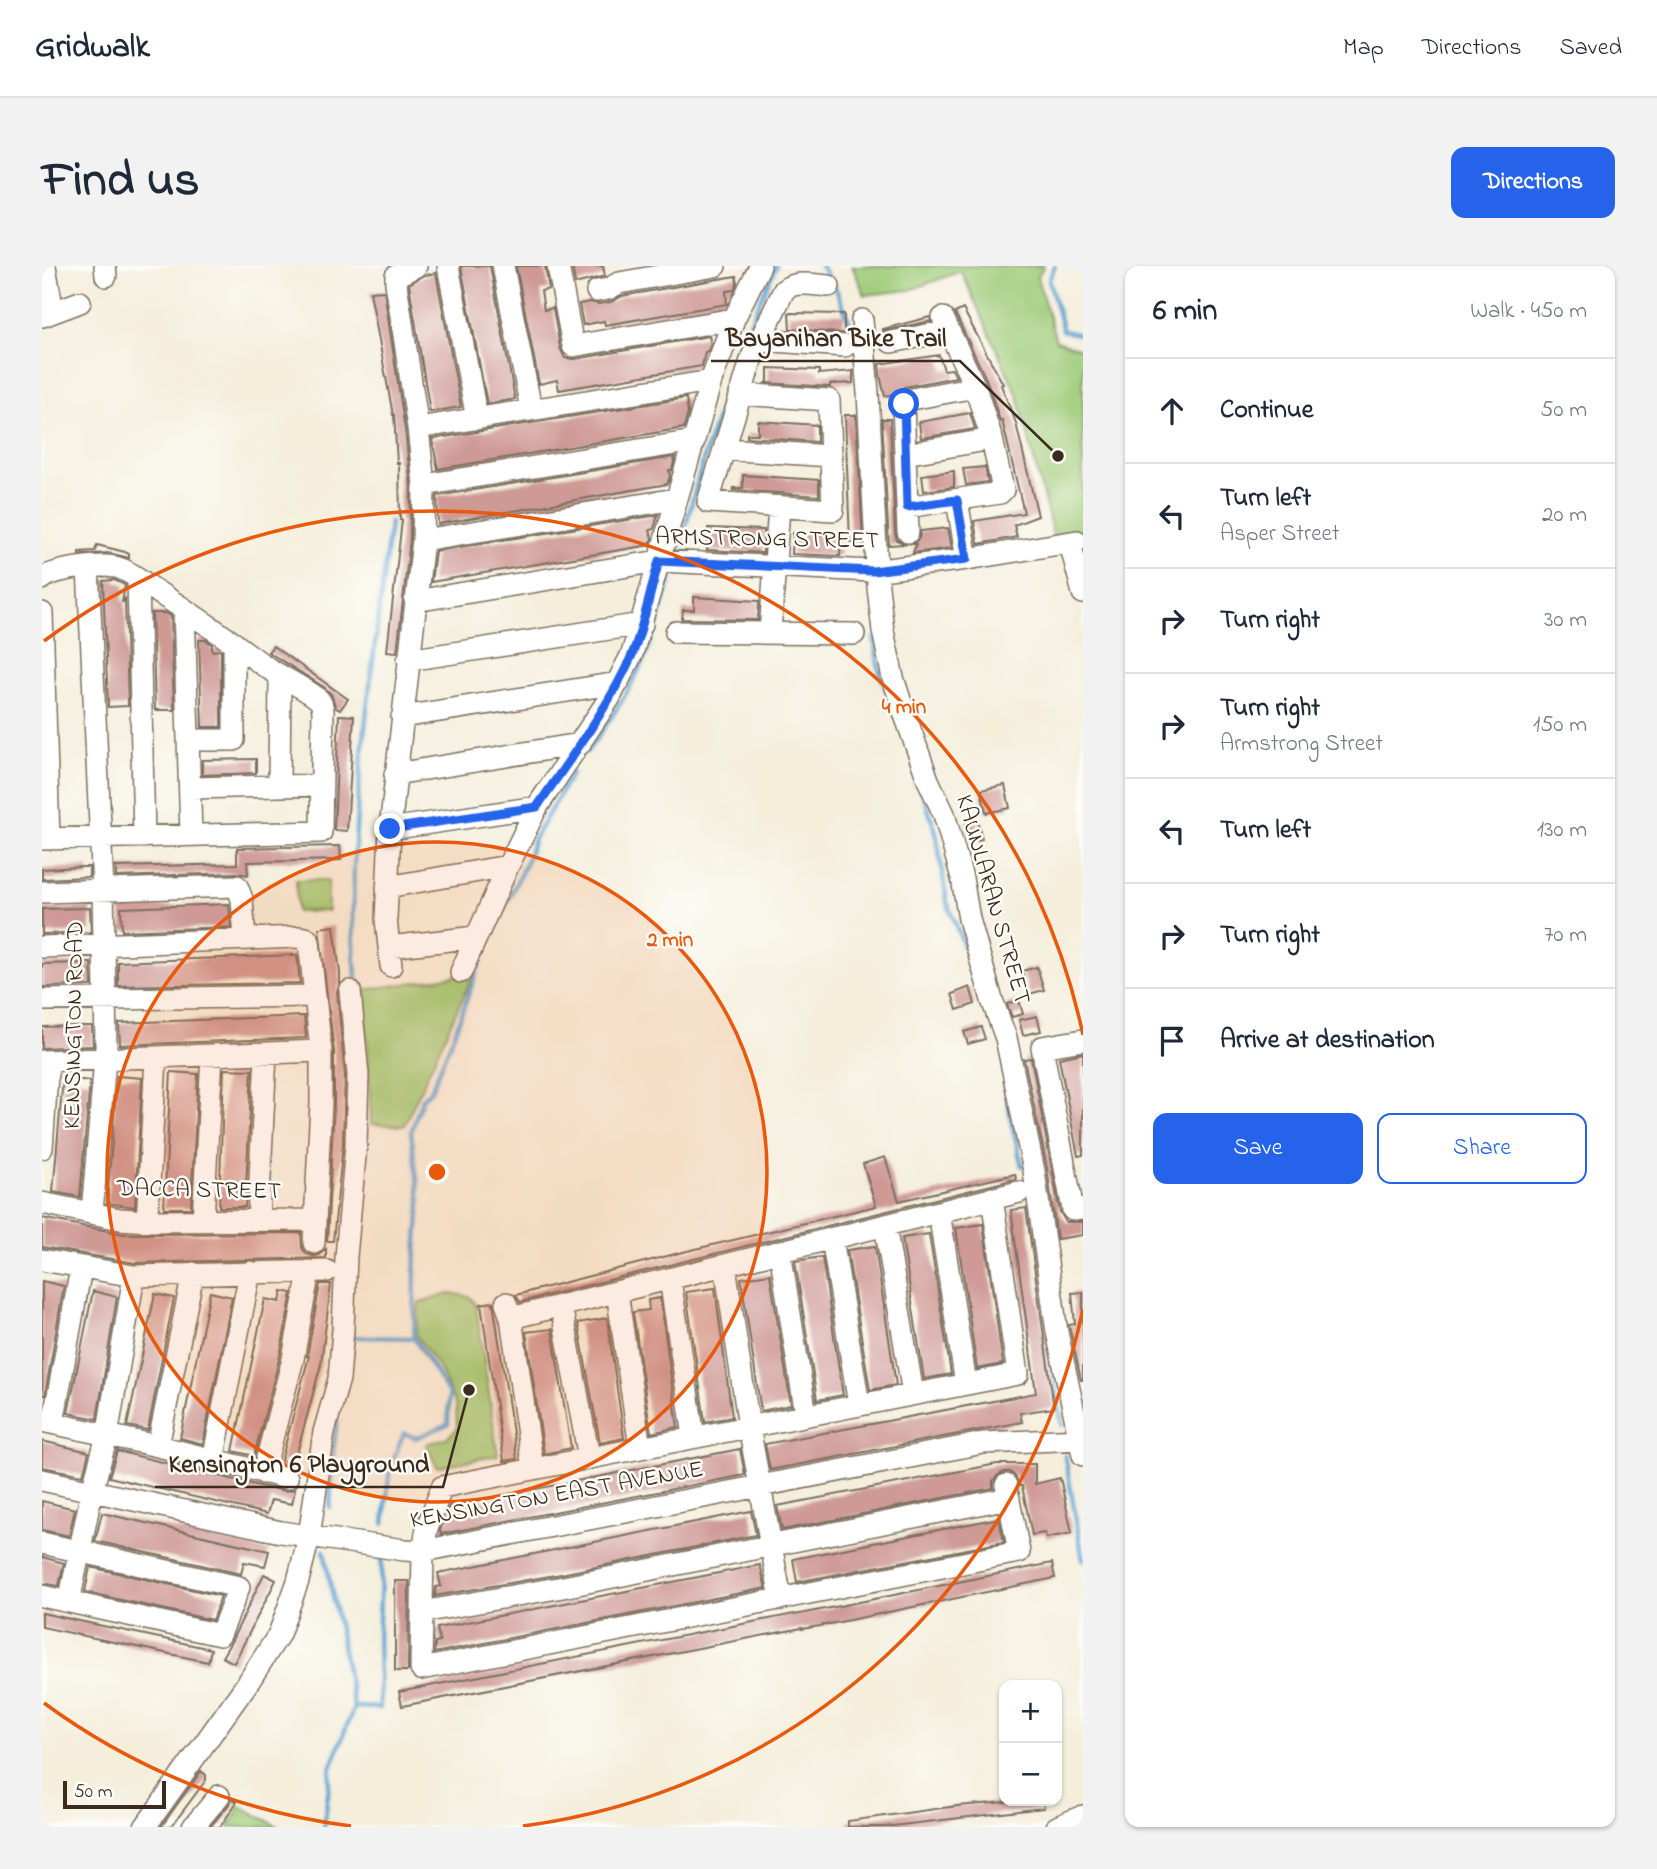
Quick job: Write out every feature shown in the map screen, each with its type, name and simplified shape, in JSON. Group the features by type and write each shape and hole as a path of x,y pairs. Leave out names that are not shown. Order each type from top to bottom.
{"street":[{"path":"45,266 48,314 80,302"},
{"path":"416,266 396,276 424,485 423,540 390,829 386,919 390,957 476,937"},
{"path":"448,266 477,419"},
{"path":"503,266 531,410"},
{"path":"558,266 573,346 734,319"},
{"path":"597,291 608,289 617,275 715,266"},
{"path":"461,972 537,807 618,683 632,654 642,624 671,561 676,499 711,381 734,319 760,266"},
{"path":"740,394 828,400 833,510 708,502 740,394 760,340 784,290 795,284 829,286"},
{"name":"KAUNLARAN STREET","path":"862,320 883,631 893,678 928,780 946,821 969,919 1006,1038 1034,1171 1075,1443"},
{"path":"891,342 946,325 975,387 992,439 1003,490 1000,494 907,507"},
{"path":"760,340 845,346"},
{"path":"418,428 711,381"},
{"path":"908,533 904,404 911,398 975,387"},
{"path":"905,454 992,439"},
{"path":"424,485 694,440"},
{"path":"725,449 831,456"},
{"path":"423,540 676,499"},
{"path":"957,500 967,559"},
{"path":"770,633 779,507"},
{"name":"ARMSTRONG STREET","path":"415,601 671,561 877,571 1074,542 1083,593"},
{"path":"42,579 46,575 88,567 116,567 184,609 280,677 318,699 322,705 321,832 45,839 42,613"},
{"name":"KENSINGTON ROAD","path":"88,567 105,944 105,1059 92,1213"},
{"path":"138,579 145,836"},
{"path":"184,609 191,835"},
{"path":"408,660 642,624"},
{"path":"676,632 854,634"},
{"path":"188,740 234,740 234,643"},
{"path":"279,786 280,677"},
{"path":"402,717 618,683"},
{"path":"395,774 580,744"},
{"path":"190,788 322,785"},
{"path":"390,829 537,807"},
{"path":"387,887 508,866"},
{"path":"42,892 237,886 242,899 244,939"},
{"path":"42,947 244,939 306,938 309,941 321,1051 314,1243"},
{"path":"145,1827 249,1681 279,1634 298,1581 309,1537 324,1432 339,1379 343,1329 356,1145 358,1075 350,991"},
{"path":"42,1000 316,996"},
{"path":"1083,1040 1042,1047 1073,1210 1083,1209"},
{"path":"42,1148 45,1061 321,1051"},
{"path":"258,1219 266,1053"},
{"path":"203,1220 212,1055"},
{"path":"147,1221 156,1058"},
{"path":"533,1469 508,1311 561,1306 1019,1192"},
{"path":"422,1612 564,1587 772,1545 1008,1491 1019,1552 421,1669 423,1551 427,1528 442,1487 1018,1374 992,1198"},
{"name":"DACCA STREET","path":"42,1203 120,1219 147,1221 314,1220"},
{"path":"939,1212 966,1384"},
{"path":"885,1225 913,1394"},
{"path":"832,1238 859,1405"},
{"path":"780,1251 806,1415"},
{"path":"42,1260 134,1276 318,1271 263,1473"},
{"path":"725,1265 749,1427 781,1599"},
{"path":"81,1268 47,1422 287,1478"},
{"path":"213,1460 250,1272"},
{"path":"158,1446 193,1273"},
{"path":"69,1602 92,1491 107,1436 134,1276"},
{"path":"670,1279 694,1437"},
{"path":"617,1292 640,1448"},
{"path":"561,1306 589,1458"},
{"name":"KENSINGTON EAST AVENUE","path":"42,1480 281,1532 423,1551 983,1443 1075,1443"},
{"path":"42,1543 239,1587 220,1635 42,1596"},
{"path":"193,1827 219,1796"},
{"path":"1057,1827 1083,1816"}],"green space":[{"path":"852,266 1044,266 1037,277 1056,341 1083,350 1083,561 1054,539 1018,396 961,271 910,290 865,295"},
{"path":"296,880 328,880 328,911 297,912"},
{"path":"474,973 404,1126 371,1124 363,998 365,990"},
{"path":"452,1293 470,1297 476,1305 498,1455 437,1467 426,1444 446,1438 457,1429 456,1406 442,1373 416,1335 419,1303"},
{"path":"240,1806 279,1827 229,1827"}],"building":[{"path":"461,266 490,266 515,399 487,404"},
{"path":"516,266 545,266 549,289 541,291 544,310 553,308 560,348 565,358 575,359 709,336 711,344 705,352 702,366 559,390 557,380 539,384"},
{"path":"572,266 603,266 605,276 575,284"},
{"path":"436,273 461,407 430,412 409,284 425,275"},
{"path":"736,276 734,290 726,291 727,304 605,325 604,321 583,325 579,304 611,302 622,296"},
{"path":"384,291 411,486 410,539 397,652 387,651 402,520 399,463 394,415 370,292"},
{"path":"963,309 1003,384 1001,385 1016,423 1038,516 1014,525 1017,537 978,544 974,521 1024,513 1002,420 1000,421 987,381 955,313"},
{"path":"789,313 844,314 844,330 850,330 850,334 790,329"},
{"path":"930,317 931,321 883,331 883,329"},
{"path":"939,355 944,370 952,369 956,377 904,387 885,396 879,364"},
{"path":"768,368 819,370 819,374 853,371 853,383 830,384 830,387 766,383"},
{"path":"686,398 688,413 684,428 438,469 432,439"},
{"path":"970,413 975,429 921,438 919,422"},
{"path":"845,415 856,415 863,542 850,542"},
{"path":"882,419 890,419 895,533 897,540 905,544 889,545"},
{"path":"758,421 817,425 817,442 747,437 747,434 758,434"},
{"path":"675,457 667,484 438,524 437,496"},
{"path":"985,467 988,482 966,485 963,469"},
{"path":"954,471 954,487 924,491 922,475"},
{"path":"743,475 819,480 819,496 733,490 743,488"},
{"path":"658,515 654,529 650,530 650,545 431,582 435,551"},
{"path":"708,528 764,530 763,553 707,550"},
{"path":"948,528 952,548 913,553 916,544 912,544 919,539 921,531"},
{"path":"793,533 841,535 840,556 792,554"},
{"path":"97,545 125,552 129,554 129,558 109,553 79,555 79,552 95,551"},
{"path":"114,580 125,585 122,603 125,599 128,706 108,707 103,581"},
{"path":"694,597 759,601 758,620 682,619 683,610 694,610"},
{"path":"152,613 166,613 171,616 174,710 155,710"},
{"path":"199,640 212,644 212,651 221,650 221,727 202,727"},
{"path":"273,646 348,699 340,710 336,708 331,694 324,687 268,652"},
{"path":"339,715 354,716 347,831 334,830"},
{"path":"256,759 256,773 202,775 202,760"},
{"path":"1005,785 1010,808 986,813 981,790"},
{"path":"977,819 982,839 971,842 966,823"},
{"path":"340,846 341,860 247,862 248,875 237,873 116,877 116,867 237,864 237,848"},
{"path":"89,867 89,877 42,879 42,869"},
{"path":"229,904 231,927 122,931 121,908"},
{"path":"90,908 91,932 42,934 42,909"},
{"path":"334,926 340,973 337,992 345,1075 343,1144 333,1241 327,1241 334,1051 319,928"},
{"path":"297,955 300,983 118,986 118,962"},
{"path":"91,963 92,986 42,987 42,964"},
{"path":"1037,967 1044,990 1029,994 1022,971"},
{"path":"970,987 975,1004 957,1010 952,994"},
{"path":"1019,1000 1023,1014 1012,1017 1007,1004"},
{"path":"304,1016 306,1038 120,1045 119,1023"},
{"path":"1037,1016 1041,1031 1023,1035 1019,1020"},
{"path":"92,1026 93,1046 42,1048 42,1027"},
{"path":"981,1027 985,1039 968,1044 964,1032"},
{"path":"1083,1053 1083,1155 1078,1156 1059,1058"},
{"path":"1031,1058 1060,1212 1066,1222 1083,1222 1083,1235 1057,1239 1047,1168 1024,1059"},
{"path":"224,1069 252,1070 245,1207 219,1207"},
{"path":"171,1072 198,1074 191,1208 164,1208"},
{"path":"117,1076 142,1078 135,1207 107,1203"},
{"path":"63,1078 90,1081 80,1197 53,1192"},
{"path":"885,1157 899,1201 1015,1174 1016,1179 520,1302 516,1295 876,1206 863,1164"},
{"path":"1026,1208 1054,1408 1020,1413 1022,1422 770,1470 765,1444 1036,1393 1011,1210"},
{"path":"42,1218 124,1234 301,1233 302,1248 306,1254 319,1255 326,1249 326,1258 135,1263 42,1247"},
{"path":"983,1224 1003,1364 977,1369 956,1228"},
{"path":"929,1234 951,1374 924,1379 902,1238"},
{"path":"875,1246 896,1385 870,1390 847,1250"},
{"path":"822,1257 843,1395 817,1400 795,1261"},
{"path":"770,1274 791,1405 761,1411 741,1278"},
{"path":"42,1281 64,1286 45,1395 42,1395"},
{"path":"320,1284 331,1284 321,1364 294,1464 281,1461 309,1356"},
{"path":"715,1288 732,1417 705,1422 686,1292"},
{"path":"93,1291 117,1297 97,1419 68,1413"},
{"path":"282,1291 292,1293 280,1356 254,1456 233,1451 265,1299 280,1302"},
{"path":"210,1292 232,1297 203,1444 180,1438"},
{"path":"1083,1292 1081,1380 1069,1325 1075,1324 1072,1293"},
{"path":"155,1294 174,1298 148,1430 127,1426"},
{"path":"660,1298 678,1427 651,1433 633,1312 649,1310 648,1300"},
{"path":"493,1302 517,1459 504,1461 481,1304"},
{"path":"607,1318 624,1438 600,1443 578,1323"},
{"path":"552,1329 571,1448 544,1454 526,1332"},
{"path":"42,1441 89,1452 83,1475 42,1467"},
{"path":"740,1449 745,1475 441,1534 444,1521 449,1520 449,1506"},
{"path":"117,1451 260,1486 285,1491 295,1489 292,1504 271,1500 267,1514 109,1477"},
{"path":"997,1464 1035,1464 1035,1484 1060,1478 1072,1533 1046,1538 1045,1533 1032,1535 1022,1486 1010,1472 997,1476 993,1481 993,1488 782,1530 777,1506"},
{"path":"42,1501 75,1509 69,1536 42,1530"},
{"path":"751,1511 756,1535 435,1596 436,1587 441,1586 438,1573"},
{"path":"102,1513 269,1551 265,1566 244,1562 241,1574 95,1541"},
{"path":"999,1518 1004,1542 797,1582 793,1559"},
{"path":"42,1557 64,1563 59,1586 42,1583"},
{"path":"1052,1563 1055,1578 820,1626 402,1706 399,1692 795,1615"},
{"path":"760,1565 766,1588 434,1653 435,1643 440,1642 437,1628"},
{"path":"90,1567 221,1596 212,1620 85,1592"},
{"path":"264,1574 276,1580 234,1663 222,1657"},
{"path":"395,1581 409,1581 408,1671 395,1671"},
{"path":"42,1613 211,1649 208,1662 42,1627"},
{"path":"201,1771 206,1775 206,1780 171,1827 161,1827"},
{"path":"232,1798 237,1802 220,1827 210,1827 229,1804"},
{"path":"999,1803 999,1806 1044,1808 884,1827 848,1827 848,1821"}],"waterway":[{"path":"677,557 706,451 745,334 776,266"},
{"path":"821,266 830,280"},
{"path":"1055,266 1049,280 1063,331 1083,335"},
{"path":"835,287 853,330"},
{"path":"357,987 353,917 357,818 390,522"},
{"path":"587,752 635,678 651,641 674,568"},
{"path":"874,638 885,687"},
{"path":"384,1523 390,1467 404,1433 416,1438 448,1424 449,1394 414,1338 420,1201 411,1132 422,1099 431,1090 482,957 534,839 572,773"},
{"path":"921,788 936,832 947,902 973,970"},
{"path":"1005,1086 1022,1166"},
{"path":"350,1337 414,1338"},
{"path":"1048,1341 1062,1425"},
{"path":"330,1507 337,1421"},
{"path":"1065,1456 1083,1560"},
{"path":"324,1551 354,1707"},
{"path":"324,1827 331,1768 354,1707 380,1708 378,1639 382,1559"}],"place":[{"name":"Bayanihan Bike Trail","path":"1058,456"},
{"name":"Kensington 6 Playground","path":"469,1390"}],"route":[{"path":"390,829 537,807 618,683 637,640 659,561 873,571 967,559 957,500 907,507 904,404"}]}
